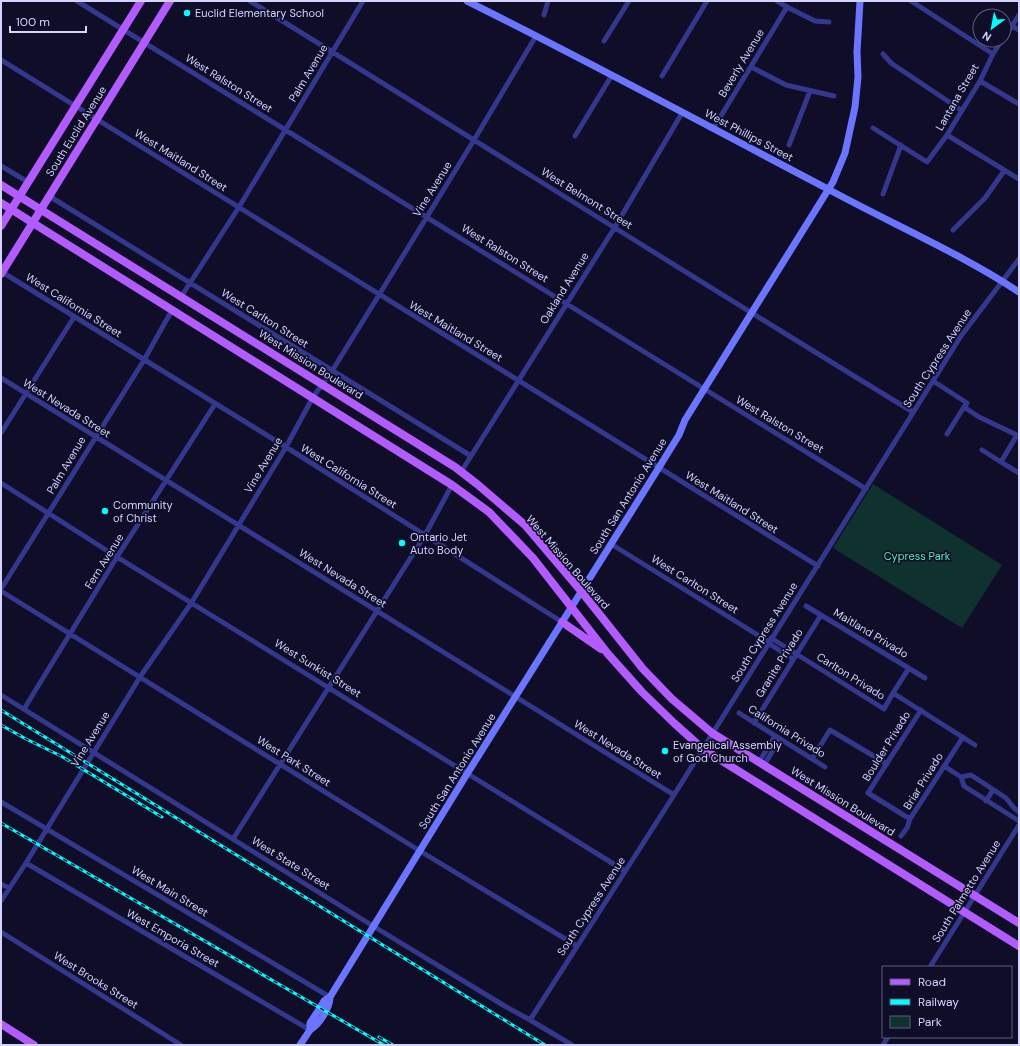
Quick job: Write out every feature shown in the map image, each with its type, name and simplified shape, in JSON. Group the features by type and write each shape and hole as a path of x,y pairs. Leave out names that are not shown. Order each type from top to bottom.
{"main road":[{"name":"South Euclid Avenue","path":"1,226 141,1"},
{"name":"South Euclid Avenue","path":"1,273 170,1"},
{"name":"West Mission Boulevard","path":"1,185 323,384 461,472 525,525 581,591 644,670 672,699 712,733 1019,923"},
{"path":"1,203 452,485 489,512 528,552 608,654 642,692 703,749 1019,946"},
{"path":"562,622 608,654"},
{"path":"1,1024 34,1045"}],"street":[{"name":"West Ralston Street","path":"78,1 866,489"},
{"name":"West Belmont Street","path":"250,1 751,313 913,412"},
{"name":"Palm Avenue","path":"181,297 239,207 363,1"},
{"name":"West Phillips Street","path":"466,1 612,75 828,190 970,263 1019,292"},
{"path":"544,15 548,1"},
{"path":"604,41 629,1"},
{"path":"662,76 707,1"},
{"path":"777,1 815,21 829,22"},
{"name":"South San Antonio Avenue","path":"300,1045 310,1030 310,1023 324,1001 330,997 467,774 679,435 685,420 833,182 845,153 855,108 858,77 860,1"},
{"path":"911,1 993,54"},
{"name":"Beverly Avenue","path":"712,129 787,7"},
{"name":"Lantana Street","path":"1012,26 1019,15"},
{"path":"1012,26 1019,30"},
{"name":"Vine Avenue","path":"1,901 26,863 140,677 192,602 286,447 313,397 332,371 379,295 536,36"},
{"name":"Lantana Street","path":"900,146 927,162 948,135 980,81 997,48"},
{"path":"883,54 891,63 962,110"},
{"name":"West Maitland Street","path":"1,60 818,566"},
{"path":"751,67 786,85 834,96"},
{"path":"575,136 612,75"},
{"path":"980,81 1019,104"},
{"path":"789,145 810,91"},
{"name":"Oakland Avenue","path":"461,472 615,227 682,113"},
{"path":"873,128 900,146 883,194"},
{"path":"948,135 1019,179"},
{"path":"1,166 28,182"},
{"path":"953,230 985,198 1004,171"},
{"name":"West Carlton Street","path":"49,196 471,456"},
{"name":"South Cypress Avenue","path":"530,1020 703,749 769,641 818,566 961,336 1019,259"},
{"name":"West California Street","path":"1,273 286,447 562,622"},
{"name":"Palm Avenue","path":"1,590 144,360 172,310"},
{"path":"1,433 74,317"},
{"name":"West Nevada Street","path":"1,378 239,524 674,795"},
{"path":"933,381 967,402 947,434"},
{"name":"Fern Avenue","path":"24,709 117,557 216,404"},
{"path":"964,408 983,420 1018,435 1001,462"},
{"path":"982,450 1019,474"},
{"name":"West Sunkist Street","path":"1,484 625,871"},
{"path":"233,839 377,611 424,535 452,485"},
{"name":"West Carlton Street","path":"611,544 769,641"},
{"name":"West Park Street","path":"1,590 420,851 577,946"},
{"name":"Maitland Privado","path":"806,606 925,678"},
{"name":"Granite Privado","path":"754,723 821,614"},
{"path":"769,641 793,660"},
{"name":"Carlton Privado","path":"769,641 797,654 884,709 893,693 975,745"},
{"path":"893,693 909,668"},
{"name":"West State Street","path":"1,695 503,1006 572,1045"},
{"name":"Boulder Privado","path":"910,819 868,793 921,710"},
{"name":"California Privado","path":"739,713 825,767"},
{"path":"812,759 830,730 887,764"},
{"path":"761,763 775,736"},
{"name":"Briar Privado","path":"901,836 907,828 910,819 963,736"},
{"path":"761,763 780,739"},
{"path":"944,766 961,777 964,786 1019,821"},
{"path":"961,777 971,775 1006,798 1019,812"},
{"path":"986,800 993,790"},
{"name":"West Main Street","path":"1,802 330,997"},
{"name":"South Palmetto Avenue","path":"931,966 1019,825"},
{"name":"West Emporia Street","path":"26,863 310,1030"},
{"path":"1,884 9,888"},
{"name":"West Brooks Street","path":"1,932 181,1045"}],"green space":[{"name":"Cypress Park","path":"873,484 1002,565 962,628 833,548"}],"railway":[{"path":"1,710 545,1045"},
{"path":"1,725 61,756 162,817"},
{"path":"1,823 384,1045"},
{"path":"379,1037 393,1045"}],"place":[{"name":"Euclid Elementary School","path":"187,13"},
{"name":"Community of Christ","path":"105,511"},
{"name":"Ontario Jet Auto Body","path":"402,543"},
{"name":"Evangelical Assembly of God Church","path":"665,751"}]}
